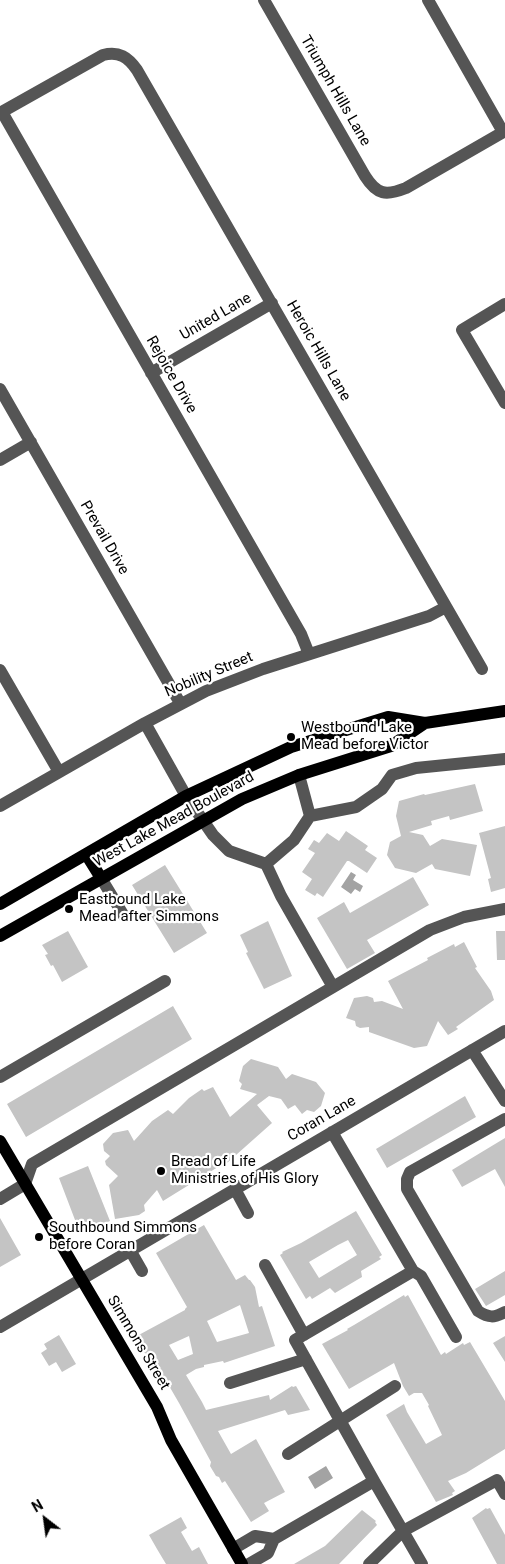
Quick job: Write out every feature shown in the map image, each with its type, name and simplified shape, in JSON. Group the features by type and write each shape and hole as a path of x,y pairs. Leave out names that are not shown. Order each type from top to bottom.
{"main road":[{"name":"West Lake Mead Boulevard","path":"0,904 186,796 271,755 312,739 388,717 425,723 505,710"},
{"name":"West Lake Mead Boulevard","path":"0,936 204,819 259,791 300,775 391,746 425,723"},
{"path":"86,854 101,878"},
{"name":"Simmons Street","path":"0,1141 157,1407 171,1440 242,1564"}],"street":[{"name":"Triumph Hills Lane","path":"264,0 368,181 377,190 383,193 391,193 406,188 504,131"},
{"path":"428,0 504,131"},
{"name":"Heroic Hills Lane","path":"1,113 96,58 109,53 121,54 130,61 272,303 482,669"},
{"name":"Rejoice Drive","path":"1,113 301,634 309,654"},
{"name":"United Lane","path":"151,374 272,303"},
{"path":"505,304 462,330 505,403"},
{"name":"Prevail Drive","path":"0,389 180,703"},
{"path":"0,460 31,442"},
{"name":"Nobility Street","path":"0,806 180,703 234,679 428,616 446,607"},
{"path":"0,670 59,772"},
{"path":"145,723 186,796 213,834 229,851 266,864 281,896 333,987"},
{"path":"266,864 294,840 310,816 356,807 382,790 392,775 416,768 505,759"},
{"path":"300,775 310,816"},
{"path":"101,878 124,916"},
{"path":"0,1199 25,1184 34,1162 430,930 464,916 505,909"},
{"path":"0,1078 165,981"},
{"name":"Coran Lane","path":"0,1327 505,1031"},
{"path":"472,1050 505,1101"},
{"path":"505,1119 410,1172 407,1178 407,1189 478,1311 488,1317 495,1317 505,1312"},
{"path":"332,1132 413,1271 421,1276 456,1337"},
{"path":"235,1189 248,1213"},
{"path":"130,1250 142,1271"},
{"path":"265,1265 304,1335"},
{"path":"413,1271 295,1340 422,1564"},
{"path":"230,1383 306,1359"},
{"path":"288,1454 395,1386"},
{"path":"369,1564 403,1531 497,1480 505,1494"},
{"path":"233,1549 255,1536 274,1538 374,1481"},
{"path":"249,1564 268,1553 274,1538"}],"shaded area":[{"path":"351,872 356,875 353,880 363,886 360,892 355,889 351,894 341,887"},
{"path":"326,1466 333,1478 315,1489 308,1477"}],"building":[{"path":"475,784 483,811 450,820 449,816 431,821 432,825 409,832 423,835 430,846 442,839 477,845 470,876 435,869 432,864 416,873 395,868 387,855 390,842 401,836 396,816 399,801"},
{"path":"505,826 505,888 491,892 488,879 491,878 479,833"},
{"path":"346,831 368,846 365,850 377,858 367,873 347,861 323,897 317,893 315,896 305,890 312,879 302,872 315,853 308,849 314,840 319,843 327,833 339,841"},
{"path":"165,865 207,933 174,953 132,885"},
{"path":"413,877 429,905 367,940 375,953 347,969 317,918 344,902 350,913"},
{"path":"268,921 292,976 264,989 246,953 248,952 240,935"},
{"path":"68,931 88,967 62,982 45,955 48,954 42,945"},
{"path":"496,931 505,931 505,960 497,960"},
{"path":"464,942 477,967 475,968 491,991 494,1000 456,1027 458,1029 448,1035 438,1021 427,1046 414,1048 369,1032 369,1027 360,1028 356,1026 355,1021 346,1018 354,998 367,996 373,998 374,1002 382,1001 403,1009 388,981 454,944 455,947"},
{"path":"173,1006 192,1039 26,1137 7,1104"},
{"path":"251,1059 278,1067 286,1079 292,1074 316,1082 325,1093 321,1106 314,1112 307,1110 302,1114 295,1105 288,1109 281,1099 269,1096 257,1105 272,1123 227,1163 163,1201 157,1190 144,1205 145,1211 139,1215 115,1219 109,1185 118,1176 106,1165 105,1161 110,1156 104,1151 103,1144 113,1133 128,1130 134,1141 152,1121 168,1110 173,1114 189,1098 202,1089 204,1091 213,1087 230,1117 257,1094 240,1089 242,1084 239,1081 243,1066"},
{"path":"465,1096 476,1117 387,1168 376,1149"},
{"path":"505,1138 505,1187 495,1169 462,1187 452,1170"},
{"path":"88,1166 110,1221 80,1233 59,1178"},
{"path":"356,1211 382,1255 379,1257 381,1259 361,1271 362,1277 335,1293 330,1288 312,1299 310,1296 306,1299 280,1255 282,1252","holes":["348,1240 357,1255 319,1278 309,1262"]},
{"path":"0,1218 21,1255 0,1267"},
{"path":"204,1225 236,1280 245,1275 255,1287 259,1307 262,1306 275,1346 224,1363 223,1361 204,1365 204,1367 186,1375 206,1410 269,1395 270,1400 292,1386 296,1386 310,1410 288,1415 285,1410 218,1431 231,1454 256,1439 285,1492 264,1503 269,1511 251,1522 225,1481 222,1483 219,1477 216,1476 210,1466 211,1462 150,1353 146,1355 143,1353 135,1337 185,1310 187,1307 156,1253","holes":["240,1305 249,1333 217,1342 207,1321","189,1336 193,1354 178,1360 169,1345"]},
{"path":"505,1271 505,1295 486,1306 475,1289"},
{"path":"404,1295 405,1297 408,1295 441,1355 445,1352 446,1354 463,1343 464,1345 470,1342 505,1401 505,1449 466,1473 448,1481 455,1491 452,1493 453,1495 436,1502 386,1415 404,1404 426,1444 442,1435 422,1393 414,1393 409,1396 394,1363 349,1389 322,1344"},
{"path":"59,1335 76,1364 62,1372 56,1362 49,1366 41,1353 47,1349 44,1344"},
{"path":"505,1336 505,1362 493,1343"},
{"path":"486,1508 490,1508 505,1535 505,1564 497,1564 472,1518"},
{"path":"362,1510 376,1521 377,1525 339,1564 294,1564 325,1546"},
{"path":"181,1517 187,1528 181,1532 192,1551 199,1547 208,1564 166,1564 157,1549 149,1535"}],"place":[{"name":"Westbound Lake Mead before Victor","path":"291,737"},
{"name":"Eastbound Lake Mead after Simmons","path":"69,909"},
{"name":"Bread of Life Ministries of His Glory","path":"161,1171"},
{"name":"Southbound Simmons before Coran","path":"39,1237"}]}
